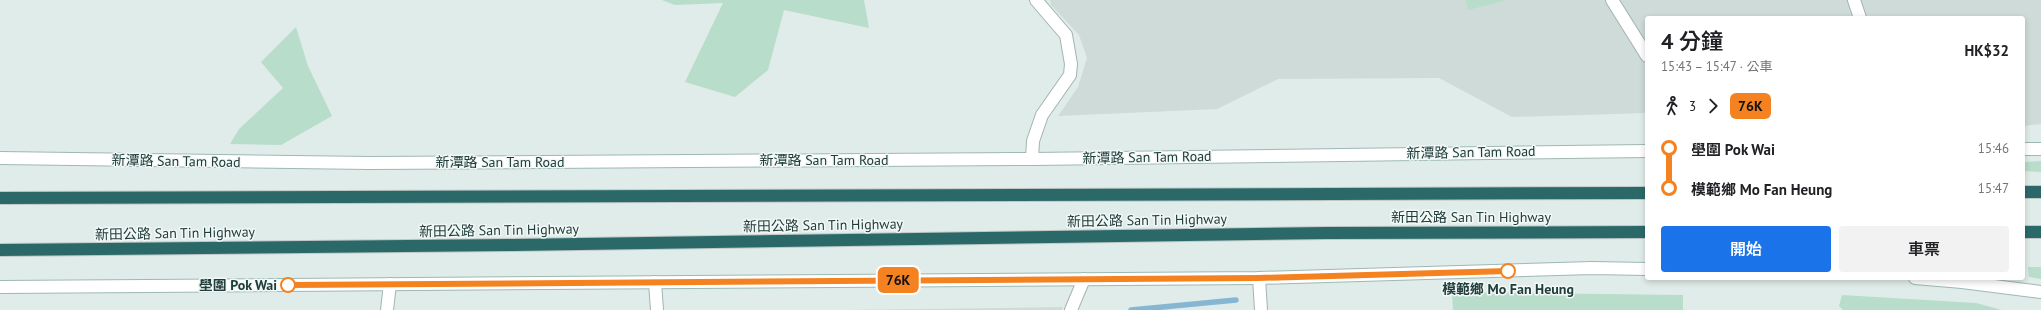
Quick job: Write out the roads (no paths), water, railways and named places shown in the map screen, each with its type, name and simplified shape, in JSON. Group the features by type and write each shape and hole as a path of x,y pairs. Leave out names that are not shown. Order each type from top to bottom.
{"highway":[{"path":"2025,192 2041,192"},
{"name":"新田公路 San Tin Highway","path":"0,198 1645,193"},
{"name":"新田公路 San Tin Highway","path":"0,250 513,245 1327,232 1645,232"},
{"path":"2025,232 2041,232"}],"street":[{"path":"1032,159 1033,142 1042,115 1070,75 1071,64 1066,35 1036,0"},
{"path":"1612,0 1645,53"},
{"path":"1854,0 1859,16"},
{"path":"2025,149 2041,149"},
{"name":"新潭路 San Tam Road","path":"0,158 369,163 1032,159 1645,151"},
{"path":"0,287 1258,278 1592,268 1645,269"},
{"path":"1258,278 1261,310"},
{"path":"1071,310 1084,279"},
{"path":"1938,280 2041,292"},
{"path":"655,282 657,310"},
{"path":"388,310 390,284"}],"waterway":[{"path":"1131,310 1236,300"}],"place":[{"name":"模範鄉 Mo Fan Heung","path":"1508,271"},
{"name":"壆圍 Pok Wai","path":"288,285"}]}
